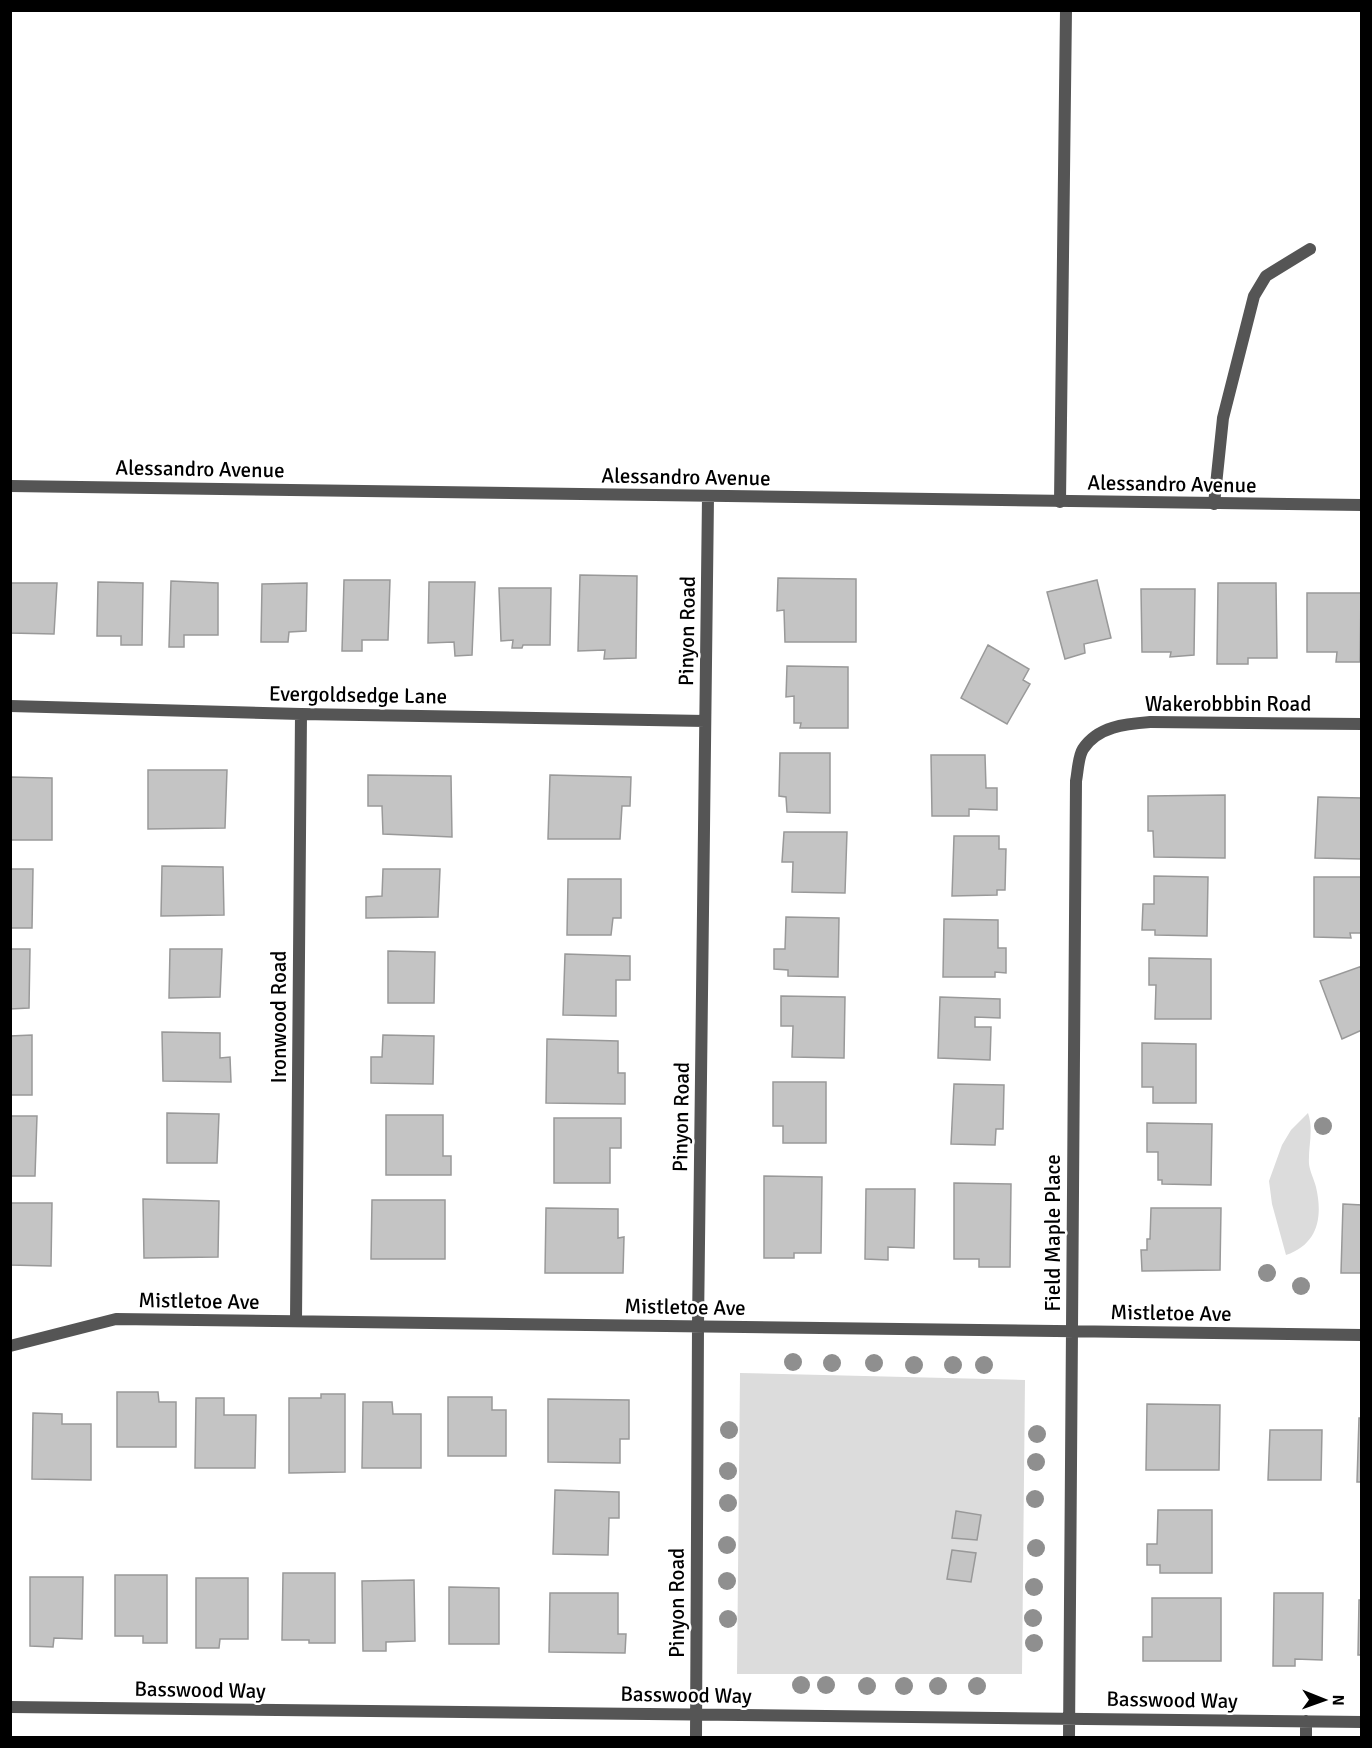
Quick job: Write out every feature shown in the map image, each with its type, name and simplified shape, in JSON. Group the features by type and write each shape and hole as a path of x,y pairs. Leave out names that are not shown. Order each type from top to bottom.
{"street":[{"path":"1060,502 1066,10"},
{"path":"1214,504 1223,418 1254,296 1266,276 1310,249"},
{"name":"Alessandro Avenue","path":"10,486 1362,505"},
{"name":"Pinyon Road","path":"696,1737 698,1326 708,496"},
{"name":"Evergoldsedge Lane","path":"10,706 705,721"},
{"name":"Ironwood Road","path":"296,1322 301,714"},
{"name":"Wakerobbbin Road","path":"1096,734 1122,724 1151,722 1362,724"},
{"name":"Field Maple Place","path":"1070,1737 1076,781 1082,750 1096,734"},
{"name":"Mistletoe Ave","path":"10,1346 116,1319 1362,1335"},
{"name":"Basswood Way","path":"10,1707 1362,1722"},
{"path":"1306,1721 1306,1737"}],"shaded area":[{"path":"1308,1113 1311,1132 1309,1164 1318,1198 1318,1219 1316,1228 1305,1244 1286,1255 1272,1204 1269,1181 1282,1145 1291,1130"},
{"path":"740,1373 1025,1380 1022,1674 737,1674"}],"building":[{"path":"580,575 637,576 636,658 604,659 605,650 578,651"},
{"path":"778,578 856,579 856,642 785,642 784,610 777,611"},
{"path":"344,580 390,580 388,640 362,640 362,651 342,651"},
{"path":"1097,580 1111,638 1084,644 1085,653 1065,659 1047,592"},
{"path":"171,581 218,583 218,635 184,635 184,647 169,647"},
{"path":"98,582 143,583 142,645 121,645 121,636 97,636"},
{"path":"429,582 475,582 472,655 455,656 454,642 428,643"},
{"path":"10,583 57,583 54,634 10,633"},
{"path":"307,583 306,631 289,632 288,642 261,642 262,584"},
{"path":"1218,583 1276,583 1277,658 1248,658 1248,664 1217,664"},
{"path":"499,588 551,588 550,645 523,645 522,648 512,648 513,640 501,641"},
{"path":"1141,589 1195,589 1194,655 1170,657 1171,652 1142,652"},
{"path":"1307,593 1361,593 1360,662 1336,662 1337,652 1307,652"},
{"path":"988,645 1029,669 1023,680 1030,684 1007,724 961,698"},
{"path":"787,666 848,667 848,728 800,728 801,723 794,723 794,696 786,697"},
{"path":"780,753 830,753 830,813 787,812 786,797 779,796"},
{"path":"931,755 985,755 986,788 997,788 997,810 969,809 969,816 932,816"},
{"path":"148,770 227,770 225,828 148,829"},
{"path":"368,775 451,776 452,837 383,834 382,806 368,806"},
{"path":"550,775 631,777 630,806 622,806 620,839 548,839"},
{"path":"10,777 52,778 52,840 10,840"},
{"path":"1225,795 1225,858 1154,857 1153,831 1148,831 1148,796"},
{"path":"1318,797 1362,798 1362,859 1315,858"},
{"path":"784,832 847,832 845,893 792,892 793,862 782,862"},
{"path":"954,836 999,836 999,849 1006,849 1005,890 997,890 997,895 952,896"},
{"path":"162,866 223,867 224,915 161,916"},
{"path":"10,869 33,869 32,928 10,928"},
{"path":"383,869 440,869 438,917 366,918 366,897 382,896"},
{"path":"1154,876 1208,877 1207,936 1155,935 1155,930 1142,930 1143,904 1154,904"},
{"path":"1314,877 1362,877 1362,933 1350,933 1351,938 1314,937"},
{"path":"568,879 621,879 621,918 613,918 611,935 567,935"},
{"path":"786,917 839,918 838,977 788,976 788,970 774,969 774,949 785,949"},
{"path":"944,919 998,920 998,948 1006,948 1006,973 995,972 995,977 943,977"},
{"path":"10,949 30,949 29,1008 10,1009"},
{"path":"170,949 222,949 220,997 169,998"},
{"path":"388,951 435,952 434,1003 388,1003"},
{"path":"565,954 630,956 630,980 616,980 616,1016 563,1015"},
{"path":"1149,958 1211,959 1211,1019 1155,1019 1156,985 1149,985"},
{"path":"1362,966 1362,1030 1342,1039 1320,981"},
{"path":"781,996 845,997 844,1058 792,1057 793,1026 781,1026"},
{"path":"940,997 1000,999 1000,1018 975,1017 975,1027 991,1027 990,1060 938,1058"},
{"path":"162,1032 220,1033 220,1058 230,1057 231,1082 163,1081"},
{"path":"32,1035 32,1095 10,1095 10,1036"},
{"path":"383,1035 434,1036 433,1084 371,1083 371,1057 382,1057"},
{"path":"547,1039 618,1041 618,1073 625,1073 625,1104 546,1103"},
{"path":"1142,1043 1196,1044 1196,1103 1153,1103 1153,1087 1142,1087"},
{"path":"773,1082 826,1082 826,1143 783,1143 783,1126 773,1126"},
{"path":"954,1084 1004,1085 1003,1129 996,1129 995,1145 951,1144"},
{"path":"167,1113 219,1114 217,1163 167,1163"},
{"path":"386,1115 443,1115 443,1156 451,1156 451,1175 386,1175"},
{"path":"10,1116 37,1116 35,1176 10,1176"},
{"path":"554,1118 621,1118 621,1148 610,1148 610,1183 554,1183"},
{"path":"1147,1123 1212,1124 1211,1185 1162,1184 1162,1180 1158,1180 1158,1152 1147,1152"},
{"path":"764,1176 822,1177 821,1253 794,1253 794,1258 764,1258"},
{"path":"954,1183 1011,1184 1010,1267 979,1267 979,1259 954,1259"},
{"path":"866,1189 915,1189 914,1248 888,1247 888,1260 865,1259"},
{"path":"143,1199 219,1201 218,1257 144,1258"},
{"path":"372,1200 445,1200 445,1259 371,1259"},
{"path":"10,1203 52,1203 51,1266 10,1265"},
{"path":"1343,1204 1362,1205 1362,1273 1341,1273"},
{"path":"546,1208 618,1209 618,1238 624,1237 623,1273 545,1273"},
{"path":"1151,1208 1221,1208 1220,1270 1142,1271 1141,1250 1147,1250 1147,1239 1150,1239"},
{"path":"117,1392 158,1392 159,1402 176,1402 176,1447 117,1447"},
{"path":"321,1394 345,1394 345,1472 289,1473 289,1398 321,1398"},
{"path":"448,1397 492,1397 492,1410 506,1410 506,1456 448,1456"},
{"path":"196,1398 224,1398 224,1415 256,1415 255,1468 195,1468"},
{"path":"548,1399 629,1400 629,1439 620,1439 620,1463 548,1462"},
{"path":"363,1402 392,1402 393,1414 421,1414 421,1468 362,1468"},
{"path":"1147,1404 1220,1405 1219,1470 1146,1470"},
{"path":"33,1413 62,1414 62,1424 91,1424 91,1480 32,1479"},
{"path":"1359,1418 1362,1418 1362,1482 1357,1482"},
{"path":"1270,1430 1322,1430 1321,1480 1268,1480"},
{"path":"555,1490 619,1492 619,1518 609,1518 608,1555 553,1554"},
{"path":"1158,1510 1212,1510 1212,1573 1160,1573 1160,1565 1147,1565 1147,1544 1157,1544"},
{"path":"956,1511 981,1515 977,1540 952,1538"},
{"path":"952,1550 976,1553 971,1582 947,1579"},
{"path":"283,1573 335,1573 335,1643 282,1640"},
{"path":"115,1575 167,1575 167,1643 143,1643 143,1636 115,1636"},
{"path":"30,1577 83,1577 82,1639 54,1638 53,1647 30,1646"},
{"path":"196,1578 248,1578 248,1639 220,1639 219,1648 196,1648"},
{"path":"414,1580 415,1641 386,1642 386,1651 363,1651 362,1581"},
{"path":"449,1587 499,1588 499,1644 449,1644"},
{"path":"550,1593 618,1593 618,1634 626,1634 625,1653 549,1652"},
{"path":"1274,1593 1323,1593 1322,1660 1295,1659 1295,1666 1273,1666"},
{"path":"1152,1598 1221,1598 1221,1661 1143,1661 1143,1637 1152,1637"},
{"path":"1359,1600 1362,1600 1362,1655 1358,1655"}]}
